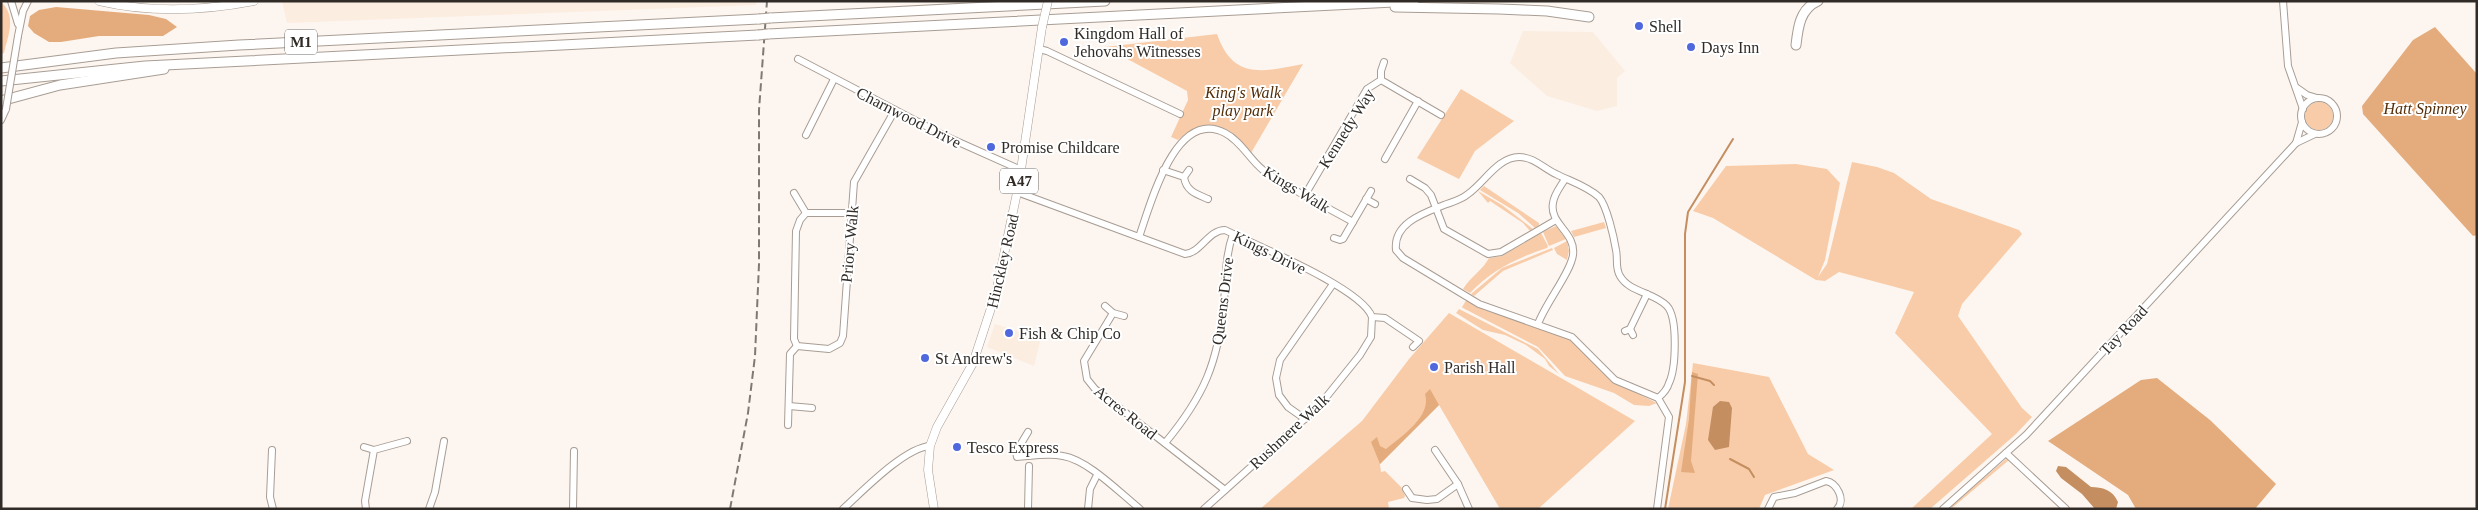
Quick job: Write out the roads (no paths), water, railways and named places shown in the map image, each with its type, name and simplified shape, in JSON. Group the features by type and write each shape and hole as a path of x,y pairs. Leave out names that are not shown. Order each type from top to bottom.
{"highway":[{"name":"M1","path":"1,68 116,53 1105,1"},
{"name":"M1","path":"1,82 109,68 1414,1"},
{"path":"1796,45 1800,19 1811,4 1818,1"},
{"path":"1342,5 1428,9 1499,9 1566,13 1589,17"},
{"name":"M1","path":"4,105 60,85 192,64"}],"main road":[{"path":"99,1 114,5 169,10 214,9 254,1"},
{"name":"Hinckley Road","path":"934,509 928,470 930,446 937,427 963,384 981,342 1004,260 1021,170 1039,46 1048,1"}],"street":[{"path":"11,1 19,25"},
{"path":"1,120 19,25 28,1"},
{"path":"2283,1 2288,66 2303,109 2302,122 2305,127 2315,134 2326,133 2337,120 2335,108 2331,102 2307,95 2296,87"},
{"path":"1039,46 1180,114"},
{"name":"Charnwood Drive","path":"798,59 945,136 1021,170"},
{"name":"Kennedy Way","path":"1305,195 1367,89 1382,80 1381,71 1384,62"},
{"path":"806,135 834,79"},
{"path":"1382,80 1441,115"},
{"path":"2303,109 2309,101 2318,98"},
{"path":"1385,159 1418,101"},
{"name":"Priory Walk","path":"797,346 829,348 840,343 843,336 845,281 854,182 895,110"},
{"name":"Tay Road","path":"2296,143 2302,122"},
{"name":"Kings Walk","path":"1139,237 1163,170 1174,151 1198,131 1214,130 1229,136 1258,166 1353,222"},
{"name":"Tay Road","path":"1943,509 2026,435 2296,143 2315,134"},
{"path":"1657,509 1669,417 1658,398 1615,380 1572,337 1479,304 1399,254 1395,245 1406,225 1412,219 1464,197 1500,164 1514,157 1525,157 1538,162 1600,198 1605,208 1616,250 1616,266 1620,277 1630,286 1668,307 1674,321 1673,370 1669,385 1658,398"},
{"path":"1163,170 1184,177"},
{"path":"1189,170 1184,177 1185,185 1193,193 1208,199"},
{"path":"1410,179 1425,188 1431,195 1440,223 1449,233 1488,254 1501,252 1556,220"},
{"path":"1538,324 1543,311 1573,257 1571,239 1556,220 1552,205 1565,179"},
{"name":"Kings Walk","path":"1334,238 1343,239 1371,191"},
{"name":"Kings Drive","path":"1017,192 1180,253 1190,254 1220,230 1233,234 1333,284 1367,306 1372,317"},
{"path":"794,193 806,213"},
{"path":"1366,199 1375,204"},
{"path":"788,425 790,354 797,346 794,339 796,231 800,220 806,213 852,213"},
{"name":"Queens Drive","path":"1165,443 1193,408 1216,353 1221,330 1228,248 1233,234"},
{"path":"1305,419 1288,407 1279,395 1276,378 1280,360 1333,284"},
{"path":"1629,332 1647,294"},
{"path":"1105,306 1113,313 1124,316"},
{"name":"Acres Road","path":"1113,313 1084,361 1087,379 1095,389 1225,490"},
{"path":"1372,317 1385,318 1419,341"},
{"name":"Rushmere Walk","path":"1204,509 1320,406 1360,355 1371,337 1372,317"},
{"path":"1413,348 1424,334"},
{"path":"789,406 805,410 812,408"},
{"path":"1028,432 1016,452 1016,457 1049,454 1065,456 1082,462 1140,509"},
{"path":"364,447 374,450 407,441"},
{"path":"429,509 435,492 444,441"},
{"path":"843,509 898,461 915,449 930,446"},
{"path":"272,450 270,497 273,509"},
{"path":"366,509 364,500 374,450"},
{"path":"1435,450 1458,484 1469,509"},
{"path":"573,509 574,451"},
{"path":"2006,453 2066,509"},
{"path":"1028,509 1029,466"},
{"path":"1088,509 1090,489 1097,475"},
{"path":"1768,509 1770,501 1776,496 1795,493 1826,480 1832,483 1840,496 1841,502 1837,509"},
{"path":"1406,489 1412,498 1432,500 1458,484"}],"waterway":[{"path":"1665,509 1685,382 1685,234 1688,212 1733,139"},
{"path":"1692,376 1710,381 1714,385"},
{"path":"1730,459 1749,469 1754,477"}],"railway":[{"path":"730,509 748,413 755,356 759,264 759,110 767,1"}],"place":[{"name":"Shell","path":"1639,26"},
{"name":"Kingdom Hall of Jehovahs Witnesses","path":"1064,42"},
{"name":"Days Inn","path":"1691,47"},
{"name":"Promise Childcare","path":"991,147"},
{"name":"Fish & Chip Co","path":"1009,333"},
{"name":"St Andrew's","path":"925,358"},
{"name":"Parish Hall","path":"1434,367"},
{"name":"Tesco Express","path":"957,447"}],"park label":[{"name":"King's Walk play park","path":"1243,101"},
{"name":"Hatt Spinney","path":"2425,108"}]}
